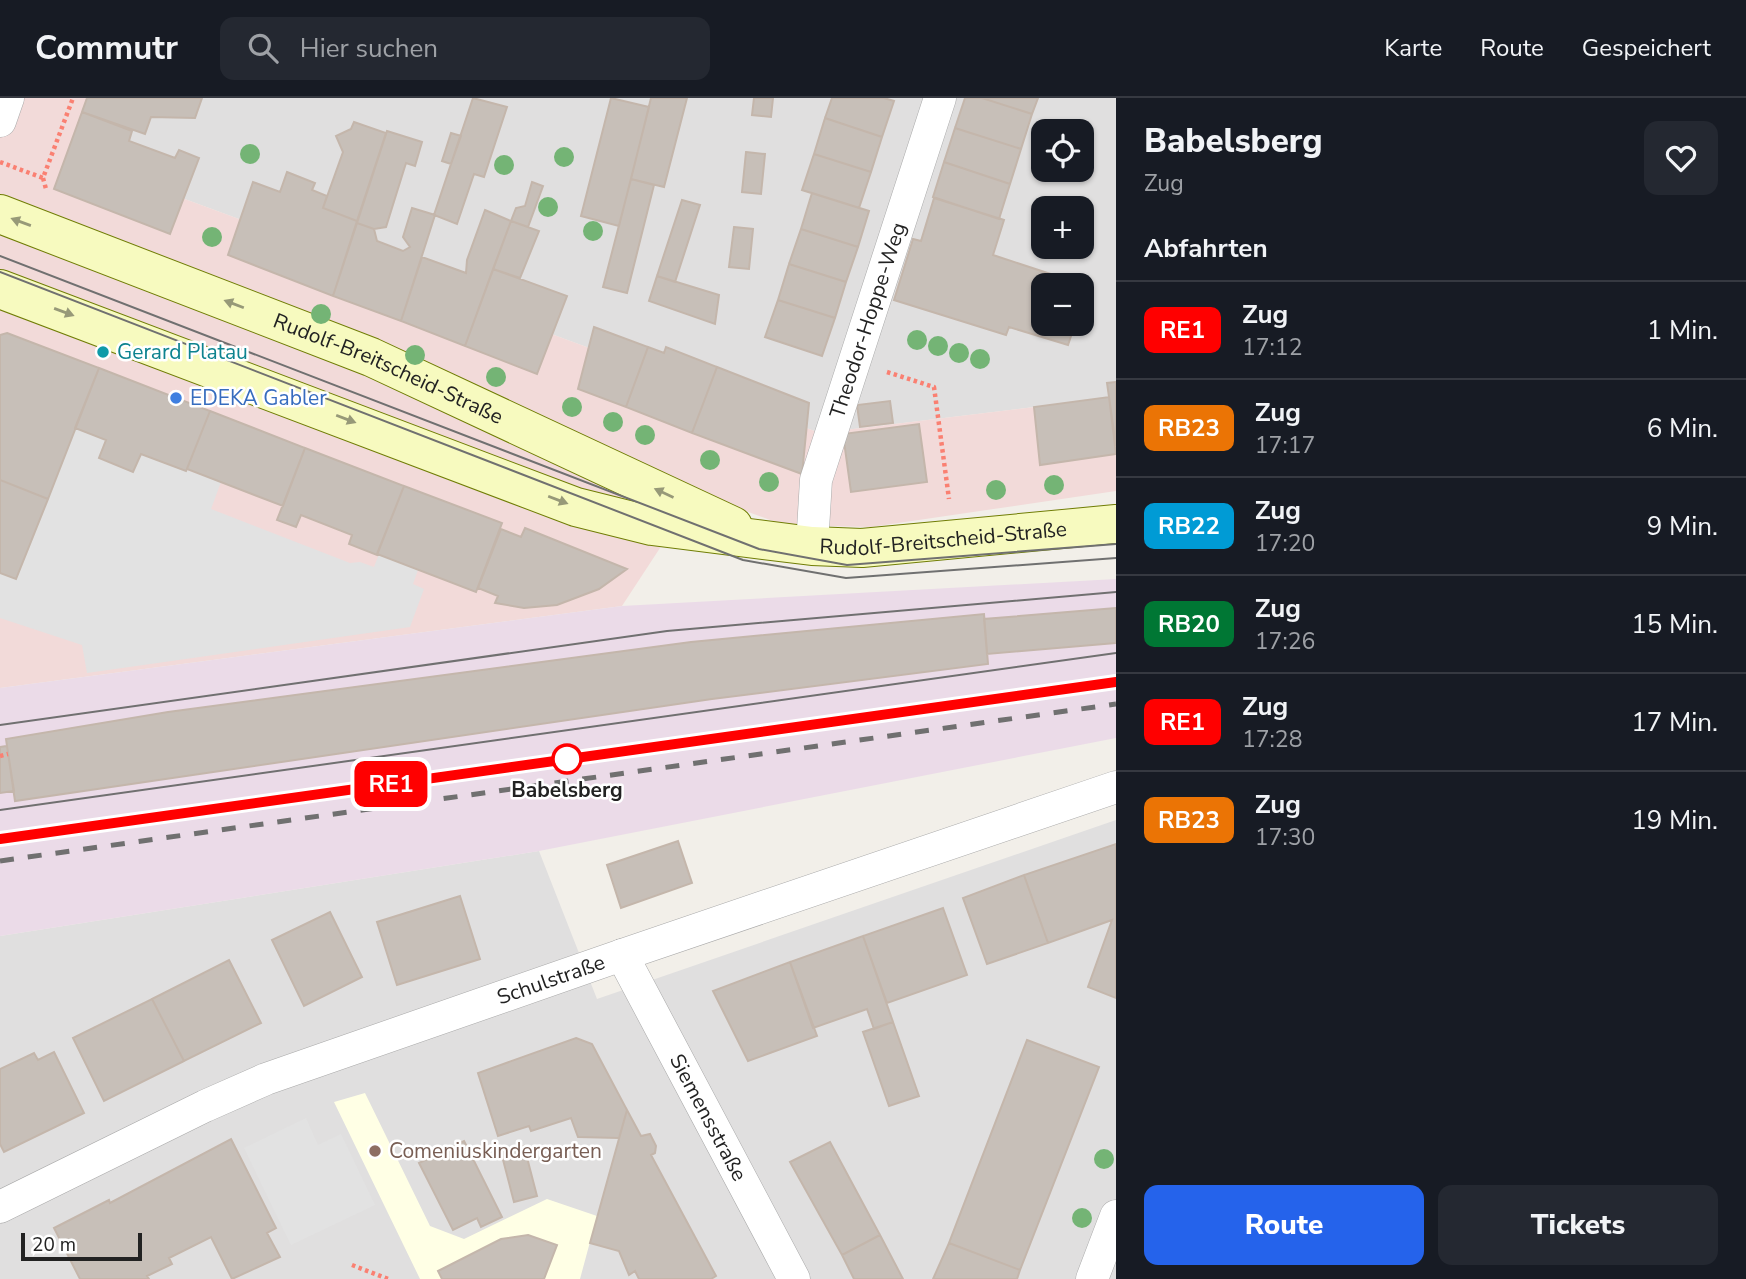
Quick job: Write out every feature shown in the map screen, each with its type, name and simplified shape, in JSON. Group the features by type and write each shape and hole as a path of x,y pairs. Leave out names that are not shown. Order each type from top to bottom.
{"street":[{"path":"0,121 8,98"},
{"name":"Theodor-Hoppe-Weg","path":"812,546 816,480 940,98"},
{"name":"Rudolf-Breitscheid-Straße","path":"0,214 371,357 770,543"},
{"name":"Rudolf-Breitscheid-Straße","path":"0,289 576,507 652,526 770,543 862,548 1116,523"},
{"name":"Schulstraße","path":"0,1207 205,1106 266,1079 622,954 1116,788"},
{"name":"Siemensstraße","path":"622,954 794,1279"},
{"path":"1092,1279 1116,1216"}],"path":[{"path":"0,162 43,178 73,98"},
{"path":"855,361 934,387 954,538"},
{"path":"0,756 8,754"},
{"path":"352,1265 388,1279"}],"shaded area":[{"path":"0,98 121,98 95,166 820,433 1116,397 1116,491 871,527 784,525 696,493 622,606 0,688"},
{"path":"121,98 1116,98 1116,397 820,433 95,166"},
{"path":"75,428 106,440 99,458 133,472 141,454 221,482 211,509 350,563 360,562 374,567 379,554 418,570 413,584 424,589 410,627 87,673 82,645 0,618 0,573 16,579"},
{"path":"1116,579 1116,738 539,851 0,936 0,688 622,606"},
{"path":"1116,820 1116,1279 0,1279 0,936 539,851 597,999"},
{"name":"Comeniuskindergarten","path":"365,1093 430,1226 464,1239 547,1199 597,1216 580,1279 420,1279 334,1102"},
{"path":"306,1118 318,1145 341,1134 375,1205 291,1245 244,1148"}],"building":[{"path":"87,98 202,98 195,118 151,117 145,134 82,112"},
{"path":"473,98 507,107 484,177 474,174 457,224 434,215"},
{"path":"611,98 649,107 619,226 581,216"},
{"path":"651,98 687,98 664,187 631,179"},
{"path":"754,98 773,98 771,117 752,115"},
{"path":"832,98 884,98 894,101 882,137 825,118"},
{"path":"965,98 982,98 1032,114 1021,149 955,128"},
{"path":"982,98 1038,98 1032,114"},
{"path":"82,112 132,131 129,141 175,158 179,150 199,158 170,234 54,189"},
{"path":"825,118 882,137 871,172 814,154"},
{"path":"354,122 386,133 357,221 323,208 343,152 336,136 351,129"},
{"path":"955,128 1021,149 1010,184 944,162"},
{"path":"387,131 422,142 415,166 406,163 386,227 374,229 357,223"},
{"path":"451,133 461,136 451,164 442,161"},
{"path":"746,152 765,154 761,194 742,192"},
{"path":"814,154 871,172 859,208 802,190"},
{"path":"944,162 1010,184 999,219 933,197"},
{"path":"287,172 315,183 312,190 327,196 323,208 357,221 333,296 228,255 253,182 280,192"},
{"path":"631,179 654,185 627,293 603,287"},
{"path":"532,182 543,186 528,227 511,221 516,208 525,206"},
{"path":"812,193 869,211 858,247 801,229"},
{"path":"934,198 1004,220 993,255 1048,273 1031,273 1031,334 1009,327 1006,335 894,300 913,239 921,241"},
{"path":"682,200 700,205 675,282 657,276"},
{"path":"412,208 435,215 401,321 333,296 357,223 374,229 377,241 403,251 410,247 403,237"},
{"path":"485,210 511,221 465,346 401,321 422,257 466,273 467,260"},
{"path":"511,221 539,231 520,278 493,269"},
{"path":"734,227 753,229 749,269 729,267"},
{"path":"801,229 858,247 846,282 789,264"},
{"path":"789,264 846,282 835,318 778,300"},
{"path":"493,269 567,296 537,374 465,346"},
{"path":"657,276 719,295 715,324 649,301"},
{"path":"778,300 835,318 822,356 765,337"},
{"path":"594,327 648,347 626,407 578,389"},
{"path":"7,333 99,368 48,499 0,480 0,335"},
{"path":"1038,336 1071,336 1068,345"},
{"path":"648,347 664,353 666,347 717,367 692,433 626,407"},
{"path":"717,367 809,403 802,474 692,433"},
{"path":"99,368 210,411 186,471 141,454 133,472 99,458 106,440 75,428"},
{"path":"1116,382 1116,446 1107,383"},
{"path":"1109,397 1116,454 1040,465 1034,407"},
{"path":"890,401 893,423 860,427 857,405"},
{"path":"210,411 305,448 283,506 187,469"},
{"path":"919,424 927,482 851,492 843,434"},
{"path":"305,448 404,486 377,555 349,544 352,535 301,515 296,527 277,520"},
{"path":"0,480 48,499 16,579 0,573"},
{"path":"404,486 502,523 476,592 377,554"},
{"path":"525,528 627,569 599,589 557,605 524,608 495,603 498,596 478,588 501,529 521,537"},
{"path":"1116,608 1116,643 987,654 984,619"},
{"path":"984,614 988,664 712,699 15,801 6,739 168,712 691,642"},
{"path":"7,746 14,791 0,793 0,747"},
{"path":"678,841 692,883 621,908 607,865"},
{"path":"1116,844 1116,998 1088,987 1112,920 1048,943 1024,875"},
{"path":"1024,875 1048,943 987,964 963,898"},
{"path":"460,896 480,959 397,985 377,922"},
{"path":"943,908 967,975 887,1003 863,936"},
{"path":"330,912 362,977 304,1006 272,940"},
{"path":"863,936 893,1022 874,1029 867,1009 813,1028 790,962"},
{"path":"229,960 261,1023 184,1061 152,999"},
{"path":"790,962 817,1036 748,1061 713,991"},
{"path":"152,999 184,1061 104,1101 73,1038"},
{"path":"893,1022 919,1096 889,1106 863,1032"},
{"path":"576,1038 592,1044 627,1110 619,1138 578,1137 571,1118 531,1131 529,1126 498,1136 478,1073"},
{"path":"1027,1040 1099,1067 1020,1270 949,1243"},
{"path":"54,1052 84,1113 4,1152 0,1144 0,1069 34,1053 38,1060"},
{"path":"627,1110 641,1136 650,1134 656,1146 655,1153 651,1155 716,1276 711,1279 639,1279 635,1271 629,1275 619,1251 590,1243"},
{"path":"231,1139 276,1228 267,1233 280,1257 232,1279 211,1237 169,1258 172,1264 147,1276 149,1279 80,1279 54,1228 109,1200 110,1203"},
{"path":"464,1141 502,1217 481,1227 477,1218 453,1230 419,1163"},
{"path":"830,1142 880,1235 842,1255 790,1162"},
{"path":"524,1146 537,1196 514,1202 501,1152"},
{"path":"528,1235 557,1245 544,1279 442,1279 438,1271 501,1239"},
{"path":"880,1235 903,1279 854,1279 842,1255"},
{"path":"949,1243 1020,1270 1017,1279 933,1279"}],"tram line":[{"path":"0,256 759,549 847,565 1116,544"},
{"path":"0,272 743,560 846,578 1116,558"},
{"path":"0,725 667,631 1116,592"},
{"path":"0,810 1116,653"}],"railway":[{"path":"0,839 1116,682"},
{"path":"0,861 1116,704"}],"train":[{"name":"RE1","path":"0,839 1116,682"}],"place":[{"name":"Gerard Platau","path":"103,352"},
{"name":"EDEKA Gabler","path":"176,398"},
{"name":"Babelsberg","path":"567,759"},
{"name":"Comeniuskindergarten","path":"375,1151"}]}
